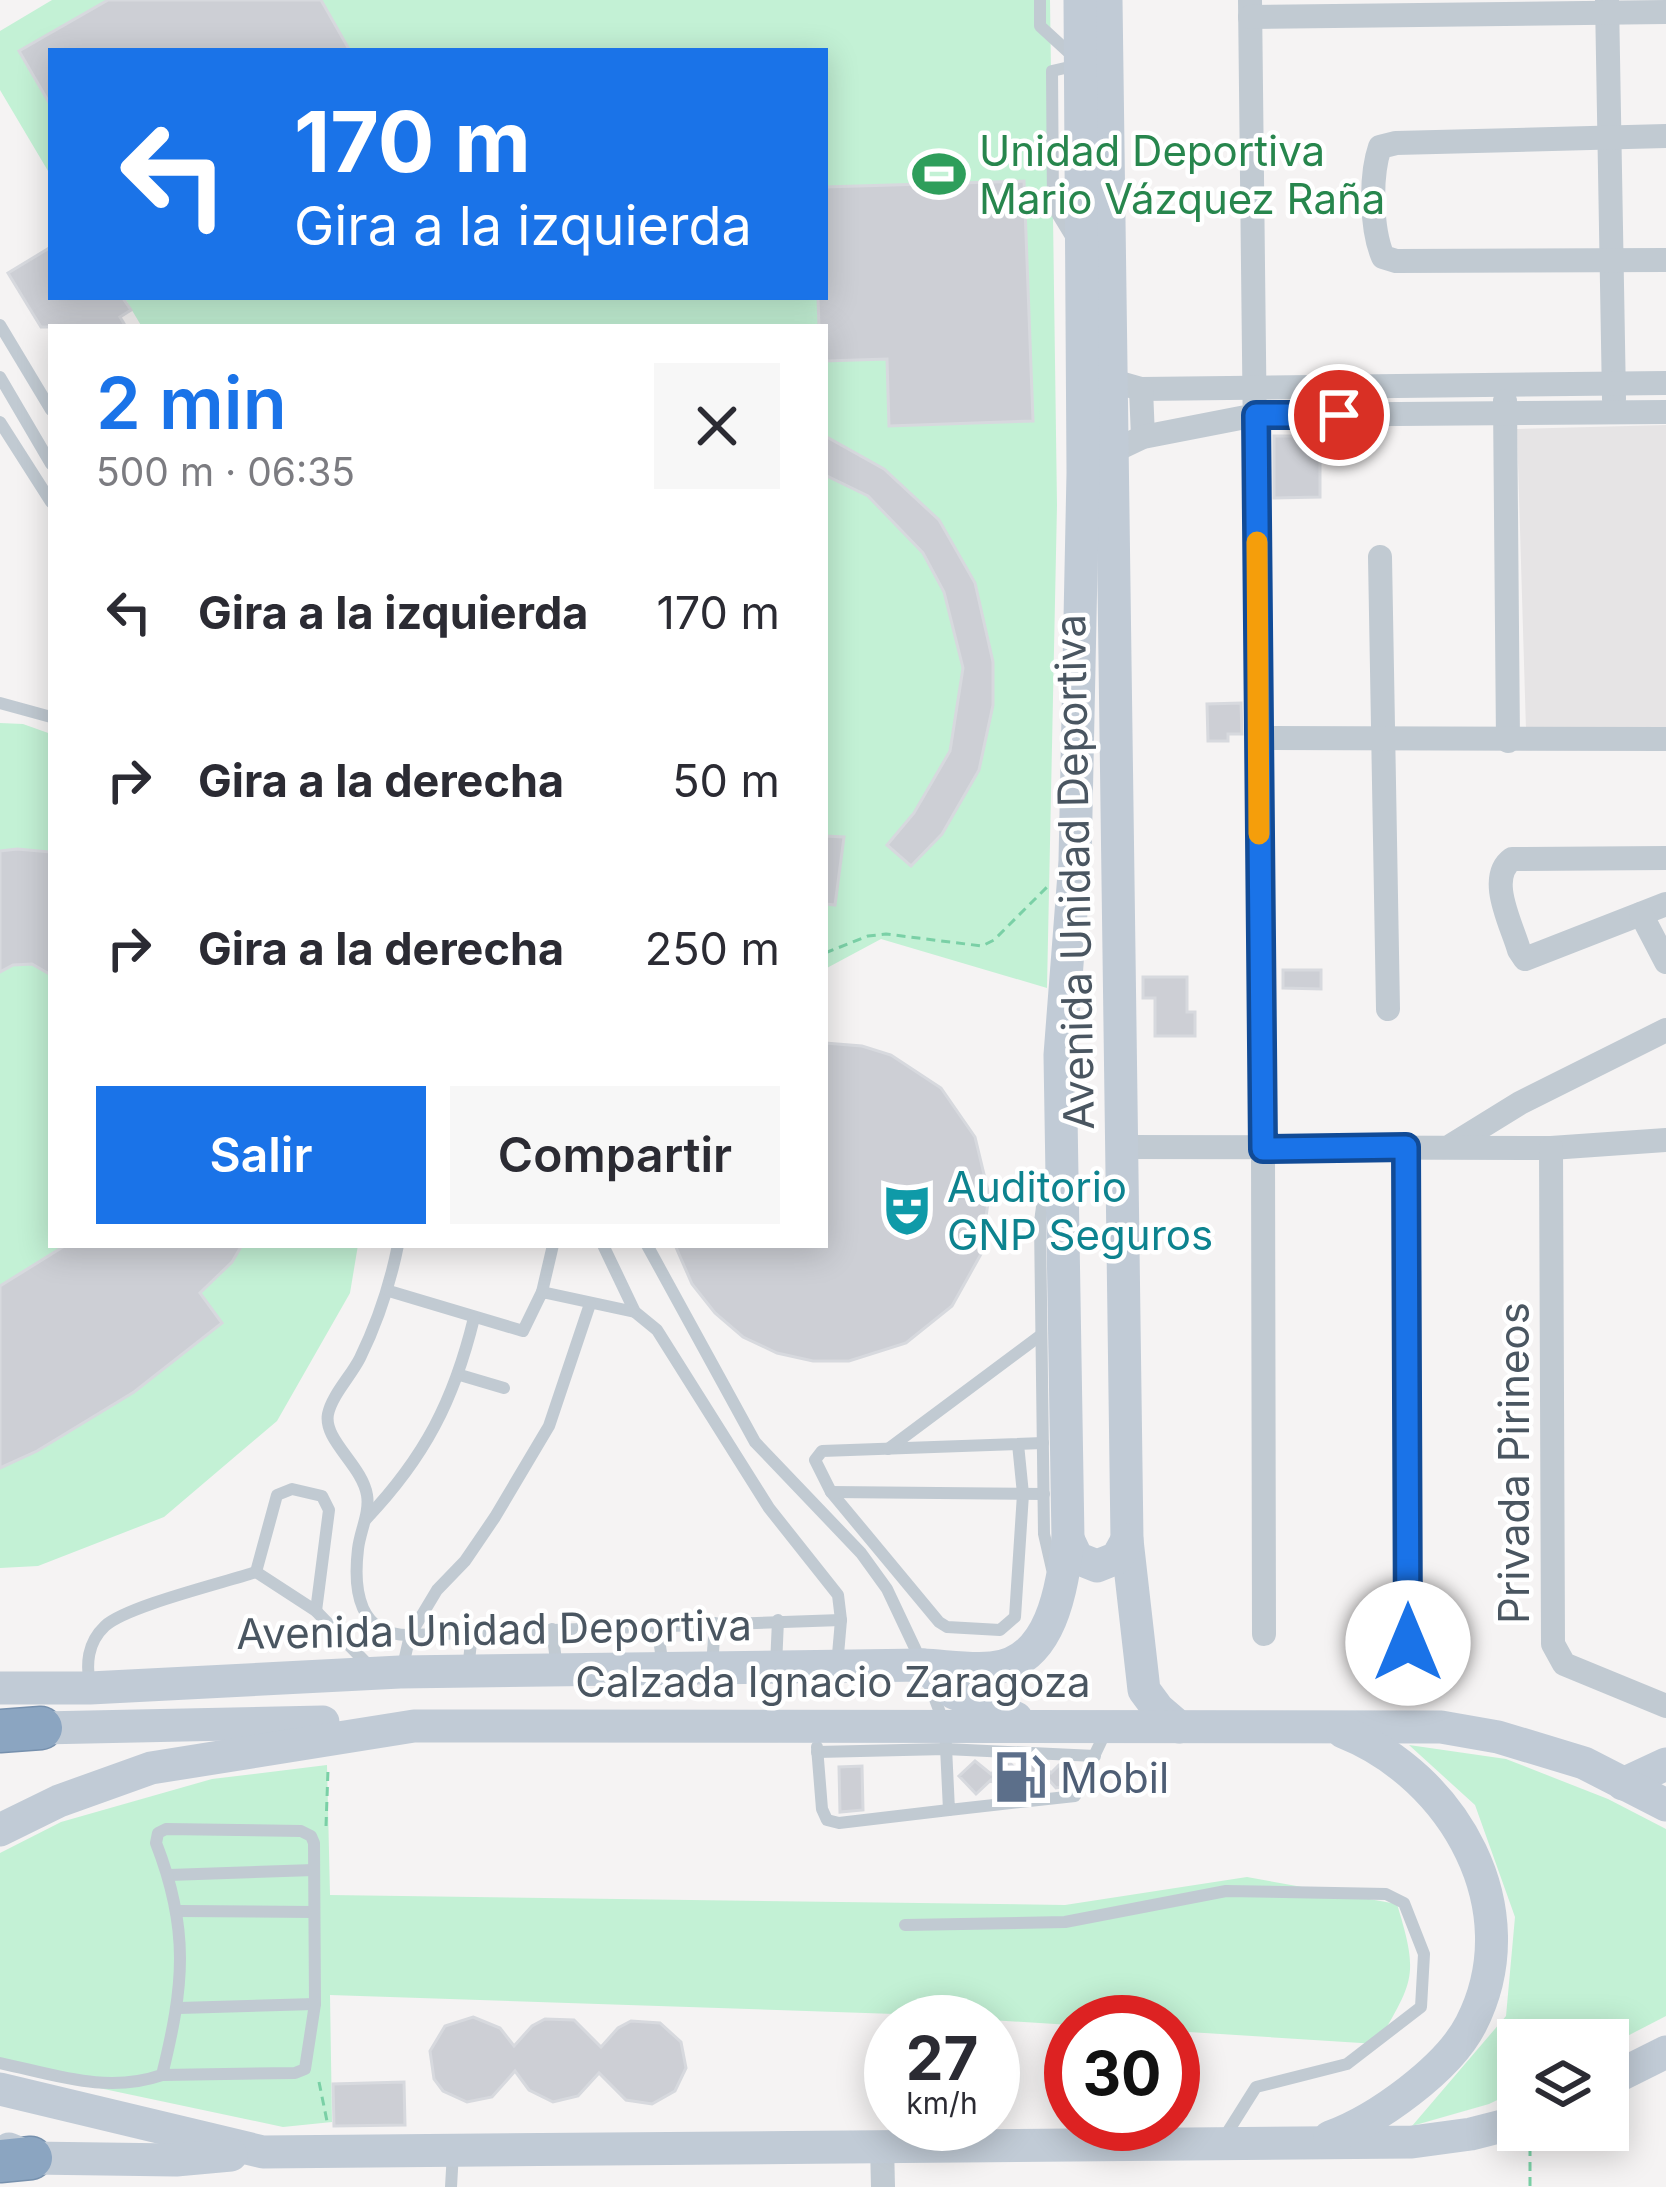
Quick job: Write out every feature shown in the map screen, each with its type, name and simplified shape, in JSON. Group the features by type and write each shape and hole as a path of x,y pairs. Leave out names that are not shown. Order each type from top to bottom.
{"street":[{"name":"Avenida Unidad Deportiva","path":"1080,0 1094,63 1127,385 1123,1107 1127,1540 1144,1690 1178,1727"},
{"name":"Avenida Unidad Deportiva","path":"0,1688 468,1671 923,1665 990,1669 1028,1655 1062,1586 1068,1539 1060,1055 1075,861 1083,473 1081,250 1094,63 1106,0"},
{"path":"1607,6 1614,413"},
{"path":"1264,1634 1250,8 1607,6 1666,12"},
{"path":"1666,136 1380,147 1375,163 1377,244 1383,257 1396,261 1666,260"},
{"path":"1082,367 1092,375 1127,385 1256,402 1505,414 1666,412"},
{"path":"1083,473 1128,444 1256,402 1505,386 1666,383"},
{"path":"1505,386 1508,741"},
{"path":"1380,557 1388,1009"},
{"path":"1258,738 1666,739"},
{"path":"1666,858 1511,859 1500,872 1509,915 1526,959 1666,904"},
{"path":"1641,914 1666,962"},
{"path":"1450,1146 1520,1103 1666,1030"},
{"path":"1061,1095 1082,1078 1096,1078 1109,1084 1123,1107"},
{"path":"1123,1147 1551,1148 1666,1140"},
{"path":"1406,1147 1408,1643"},
{"name":"Privada Pirineos","path":"1551,1148 1553,1644 1564,1664 1666,1706"},
{"path":"1068,1539 1078,1558 1097,1566 1117,1558 1127,1540"},
{"path":"923,1665 945,1718"},
{"name":"Avenida Unidad Deportiva","path":"945,1718 990,1669"},
{"path":"0,1745 90,1688"},
{"name":"Calzada Ignacio Zaragoza","path":"0,1830 102,1784 151,1768 414,1726 816,1738 995,1711 1101,1742 1178,1727 1441,1727 1498,1737 1584,1762 1666,1805"},
{"path":"20,1730 315,1722 414,1726"},
{"path":"1317,2142 1378,2113 1453,2048 1471,2025 1490,1954 1482,1878 1439,1798 1391,1755 1320,1725"},
{"path":"1623,1784 1666,1765"},
{"path":"1629,2070 1666,2052"},
{"path":"0,2090 263,2152"},
{"path":"1020,2144 1412,2142 1497,2127"},
{"path":"10,2155 176,2160 263,2152 864,2145"},
{"path":"882,2151 883,2187"}],"lane":[{"path":"1040,0 1044,32 1094,63"},
{"path":"0,325 48,405"},
{"path":"0,377 48,459"},
{"path":"0,422 48,497"},
{"path":"0,703 48,716"},
{"path":"1062,1178 1047,1190 1040,1222 1044,1494 1049,1564 1062,1586"},
{"path":"397,1248 389,1291 359,1360 328,1412 328,1432 354,1463 367,1495 356,1587 369,1620 382,1633 410,1636 841,1620"},
{"path":"389,1291 523,1330 542,1292 552,1248"},
{"path":"605,1248 635,1312 657,1330 769,1508 838,1595 837,1666"},
{"path":"649,1248 754,1442 861,1553 887,1589 923,1665"},
{"path":"542,1292 635,1312"},
{"path":"256,1572 316,1611 388,1673 409,1652 410,1636 437,1590 495,1517 549,1426 590,1304"},
{"path":"365,1520 396,1488 427,1442 460,1375 473,1318"},
{"path":"888,1449 1041,1336"},
{"path":"460,1375 503,1388"},
{"path":"1018,1444 1023,1494 1016,1617 1000,1630 947,1627 831,1492 816,1465 817,1454 888,1449 1043,1443"},
{"path":"256,1572 277,1495 286,1489 322,1496 328,1510 316,1611"},
{"path":"831,1492 1044,1494"},
{"path":"90,1688 86,1668 90,1645 107,1624 256,1572"},
{"path":"776,1667 778,1620"},
{"path":"712,1668 715,1624"},
{"path":"657,1625 664,1669"},
{"path":"552,1629 557,1670"},
{"path":"468,1671 472,1633"},
{"path":"945,1718 949,1810"},
{"path":"945,1718 1101,1742 1075,1796 838,1823 827,1820 816,1738 945,1718"},
{"path":"0,2063 132,2086 162,2075 295,2073 304,2069 315,2004 311,1836 301,1831 166,1829 158,1833 156,1843 179,1911 178,2008 162,2075"},
{"path":"169,1875 314,1870"},
{"path":"905,1925 1066,1922 1226,1891 1386,1894 1404,1903 1424,1954 1421,2006 1347,2065 1256,2087 1222,2143"},
{"path":"179,1911 314,1912"},
{"path":"178,2008 315,2004"},
{"path":"451,2187 453,2151"}],"path":[{"path":"828,952 886,934 982,946 994,940 1075,861"},
{"path":"314,1843 325,1839 330,1738"},
{"path":"304,2069 317,2078 321,2088 333,2152"},
{"path":"1530,2151 1530,2187"}],"shaded area":[{"path":"1666,425 1666,727 1526,730 1517,429"}],"green space":[{"path":"52,0 1050,0 1057,505 1047,988 881,939 828,967 828,324 140,324 126,300 828,300 828,48 48,48 48,171 0,90 0,31"},
{"path":"0,723 23,724 48,733 48,1248 358,1248 350,1293 277,1421 164,1517 38,1566 0,1568"},
{"path":"1409,1745 1506,1759 1608,1799 1666,1829 1666,2016 1629,2035 1629,2019 1503,2019 1515,1917 1475,1805"},
{"path":"327,1765 330,1895 1065,1905 1247,1877 1397,1904 1408,1947 1409,1977 1377,2044 1200,2033 1200,1995 1044,1995 1044,2023 1020,2022 1020,1995 864,1995 864,2013 330,1995 332,2122 283,2127 0,2067 0,1853 61,1822 212,1779"},
{"path":"1497,2027 1497,2100 1412,2126"}],"building":[{"path":"108,0 321,0 348,48 48,48 48,101 19,51"},
{"path":"1024,181 1033,421 889,426 887,359 828,361 828,324 819,324 818,300 828,300 828,187"},
{"path":"48,249 48,300 124,300 131,310 120,317 124,324 41,327 8,273"},
{"path":"1274,436 1320,436 1320,497 1274,498"},
{"path":"828,438 884,469 939,520 975,583 993,662 993,705 979,770 942,834 911,866 887,845 914,813 950,751 963,668 944,592 923,553 868,496 828,476"},
{"path":"1241,703 1242,734 1228,734 1228,741 1208,741 1207,704"},
{"path":"828,836 844,837 835,905 828,904"},
{"path":"0,851 48,852 48,973 32,964 13,965 0,972"},
{"path":"1283,970 1321,970 1321,989 1283,988"},
{"path":"1143,977 1187,977 1187,1012 1195,1012 1195,1036 1155,1036 1155,998 1143,998"},
{"name":"Auditorio GNP Seguros","path":"828,1043 891,1055 941,1088 975,1137 989,1195 981,1254 952,1306 906,1343 849,1361 813,1361 777,1353 743,1337 692,1284 676,1248 828,1248"},
{"path":"61,1248 240,1248 200,1293 222,1323 134,1392 0,1468 0,1286"},
{"name":"Mobil","path":"975,1761 991,1774 1004,1762 1020,1774 1031,1764 1042,1764 1051,1773 1059,1765 1069,1765 1075,1772 1068,1786 1056,1788 1049,1780 1029,1790 1020,1780 1003,1793 991,1780 976,1794 959,1776"},
{"path":"862,1766 863,1810 840,1812 839,1767"},
{"path":"473,2017 500,2028 514,2046 545,2019 574,2020 601,2047 631,2021 660,2023 681,2042 686,2068 675,2091 652,2104 626,2100 599,2073 578,2096 553,2102 529,2090 515,2071 492,2097 467,2102 443,2091 434,2079 430,2051 445,2026"},
{"path":"404,2082 405,2125 334,2126 333,2084"}],"slow traffic":[{"path":"1257,542 1259,834"}],"place":[{"name":"Unidad Deportiva Mario Vázquez Raña","path":"939,174"},
{"name":"Auditorio GNP Seguros","path":"907,1210"},
{"name":"Mobil","path":"1020,1777"}],"route":[{"path":"1339,415 1256,415 1263,1149 1406,1147 1408,1643"}]}
